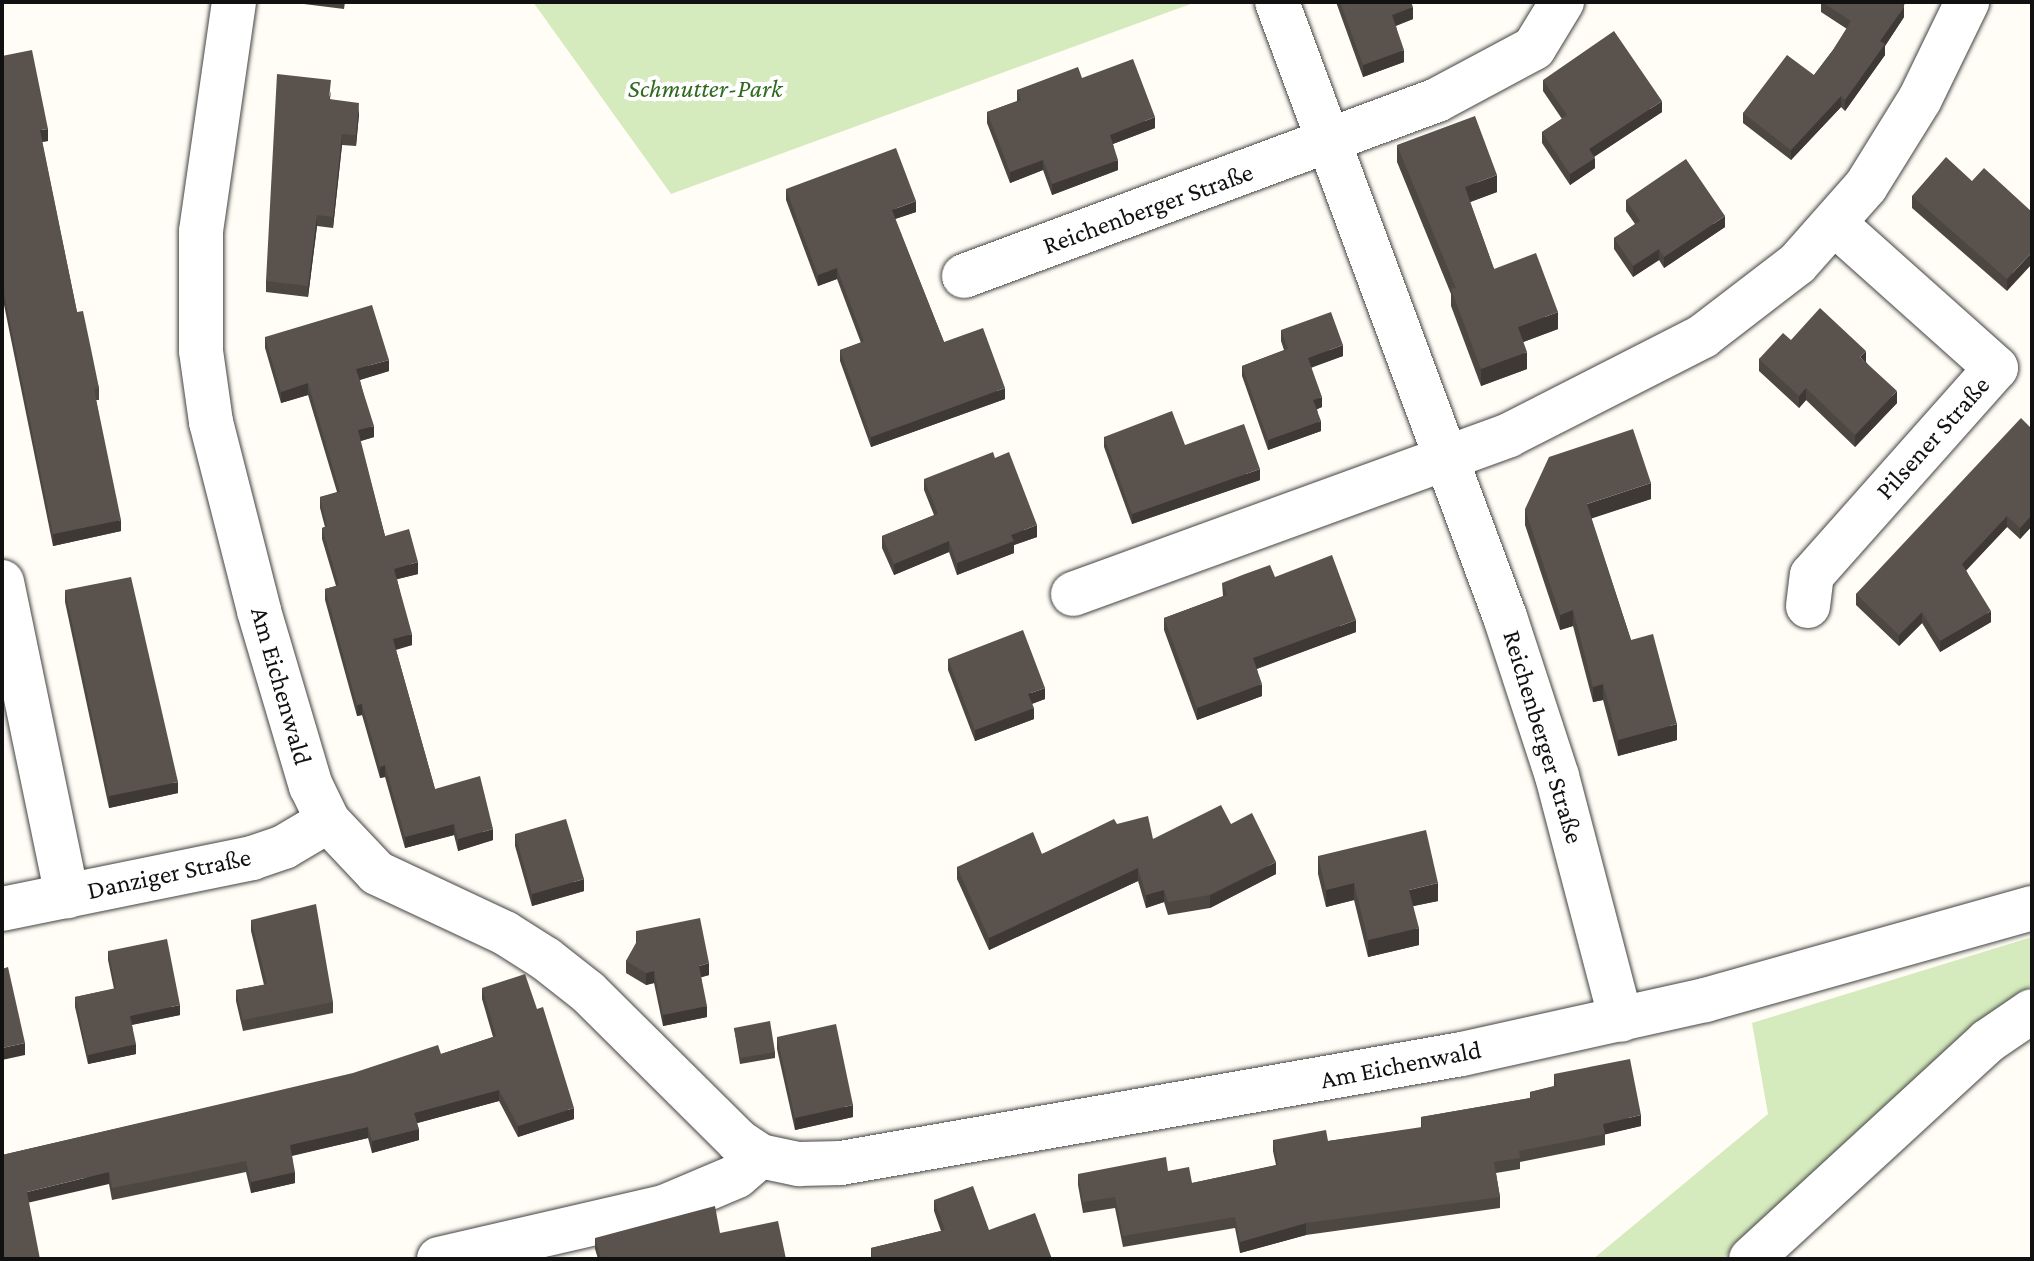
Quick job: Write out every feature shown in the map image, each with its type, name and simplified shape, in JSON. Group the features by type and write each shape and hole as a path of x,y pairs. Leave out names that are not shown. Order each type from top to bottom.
{"street":[{"name":"Reichenberger Straße","path":"1277,2 1449,459 1557,776 1621,1020"},
{"name":"Reichenberger Straße","path":"964,276 1437,100 1534,48 1562,2"},
{"path":"1073,594 1449,459 1575,405 1703,336 1797,264 1835,224 1893,148 1967,2"},
{"name":"Am Eichenwald","path":"225,3 201,232 201,351 211,422 259,611 300,754 328,821 377,873 505,933 556,967 738,1141 760,1156 799,1164 841,1163 1138,1115 1621,1020 1794,978 2032,908"},
{"name":"Pilsener Straße","path":"1808,606 1812,575 1996,368 1835,224"},
{"path":"2,582 67,896"},
{"name":"Danziger Straße","path":"2,909 252,858 284,847 328,821"},
{"path":"1751,1259 1988,1041 2032,1011"},
{"path":"439,1259 664,1207 737,1176 760,1156"}],"green space":[{"name":"Schmutter-Park","path":"533,2 1196,2 671,194"},
{"path":"2032,937 2032,985 1980,1021 1722,1259 1593,1259 1768,1114 1752,1023"}],"building":[{"path":"1340,2 1411,2 1413,7 1392,15 1404,50 1363,65"},
{"path":"1822,2 1903,2 1904,7 1880,41 1885,44 1845,100 1841,96 1791,150 1743,113 1787,55 1814,75 1833,50 1851,21"},
{"path":"1614,31 1662,101 1589,149 1595,158 1570,174 1542,132 1567,115 1543,80"},
{"path":"32,50 48,129 40,130 77,312 83,311 91,349 99,388 94,389 121,520 53,534 2,283 2,56"},
{"path":"1133,59 1155,117 1110,135 1118,160 1052,184 1043,160 1010,172 987,112 1021,100 1017,90 1078,67 1082,78"},
{"path":"277,74 331,80 329,99 359,103 356,135 342,134 333,217 317,215 308,286 266,281"},
{"path":"1475,116 1497,175 1465,187 1494,269 1536,253 1558,312 1518,327 1527,352 1481,369 1451,289 1456,288 1397,145"},
{"path":"896,148 916,201 892,210 944,342 983,328 1005,388 871,437 840,350 864,341 837,268 818,275 786,189"},
{"path":"1946,157 1972,181 1984,168 2032,212 2032,252 2007,279 1912,196"},
{"path":"1686,159 1725,216 1664,257 1659,249 1633,266 1614,238 1640,221 1626,200"},
{"path":"372,305 389,360 356,369 374,426 358,430 385,536 409,529 418,562 394,569 412,634 393,639 435,789 480,776 493,829 458,839 454,824 405,837 385,765 380,767 362,704 357,705 325,589 339,585 322,528 327,526 320,497 340,492 308,383 281,392 265,337"},
{"path":"1820,308 1866,351 1860,357 1897,391 1855,435 1806,388 1799,396 1759,359 1783,333 1791,340"},
{"path":"1331,312 1343,345 1308,358 1322,397 1313,400 1321,421 1268,440 1242,366 1288,349 1281,330"},
{"path":"1172,411 1185,445 1244,424 1260,469 1132,514 1104,437"},
{"path":"2021,418 2032,429 2032,515 2020,528 2007,516 1962,564 1991,611 1940,641 1922,612 1899,635 1856,594"},
{"path":"1633,429 1651,483 1587,504 1631,640 1653,634 1677,724 1618,740 1603,684 1593,687 1573,610 1560,615 1525,509 1549,457"},
{"path":"993,452 995,458 1009,452 1037,525 1011,535 1014,541 957,563 949,541 894,564 882,536 938,514 924,479"},
{"path":"1332,555 1356,620 1253,658 1262,684 1197,708 1164,618 1227,595 1222,583 1245,574 1270,565 1275,577"},
{"path":"131,577 178,782 109,796 65,590"},
{"path":"1023,630 1045,688 1028,694 1034,708 975,730 948,659"},
{"path":"1221,805 1231,824 1252,813 1276,862 1210,895 1168,902 1164,890 1146,895 1138,868 989,938 957,867 1033,832 1042,854 1114,819 1117,824 1148,816 1153,839"},
{"path":"566,819 584,879 532,894 515,834"},
{"path":"1426,830 1438,883 1409,890 1419,928 1368,940 1354,883 1326,890 1318,856"},
{"path":"316,904 333,1002 243,1020 236,990 267,984 251,920"},
{"path":"700,918 709,963 699,966 707,1006 663,1015 654,971 646,973 626,961 637,941 636,931"},
{"path":"167,939 180,1005 130,1016 136,1044 88,1055 75,997 116,988 108,951"},
{"path":"8,967 25,1043 2,1048 2,969"},
{"path":"525,974 537,1009 543,1007 574,1108 518,1126 499,1090 414,1113 419,1129 372,1141 368,1127 290,1145 295,1172 251,1182 246,1161 112,1188 109,1172 27,1192 40,1259 2,1259 2,1155 353,1073 438,1045 441,1054 496,1036 482,988"},
{"path":"770,1021 775,1052 740,1058 734,1028"},
{"path":"836,1024 853,1105 795,1118 777,1037"},
{"path":"1630,1059 1641,1115 1603,1124 1605,1134 1519,1151 1520,1158 1494,1162 1500,1197 1306,1223 1240,1242 1235,1217 1123,1236 1115,1197 1083,1202 1078,1174 1166,1157 1168,1171 1189,1167 1192,1183 1278,1165 1273,1140 1326,1130 1328,1141 1422,1127 1421,1117 1531,1098 1530,1092 1556,1086 1554,1074"},
{"path":"973,1186 989,1230 1035,1213 1052,1259 873,1259 871,1248 945,1230 934,1200"},
{"path":"715,1206 720,1233 778,1221 786,1259 601,1259 595,1238"}]}
